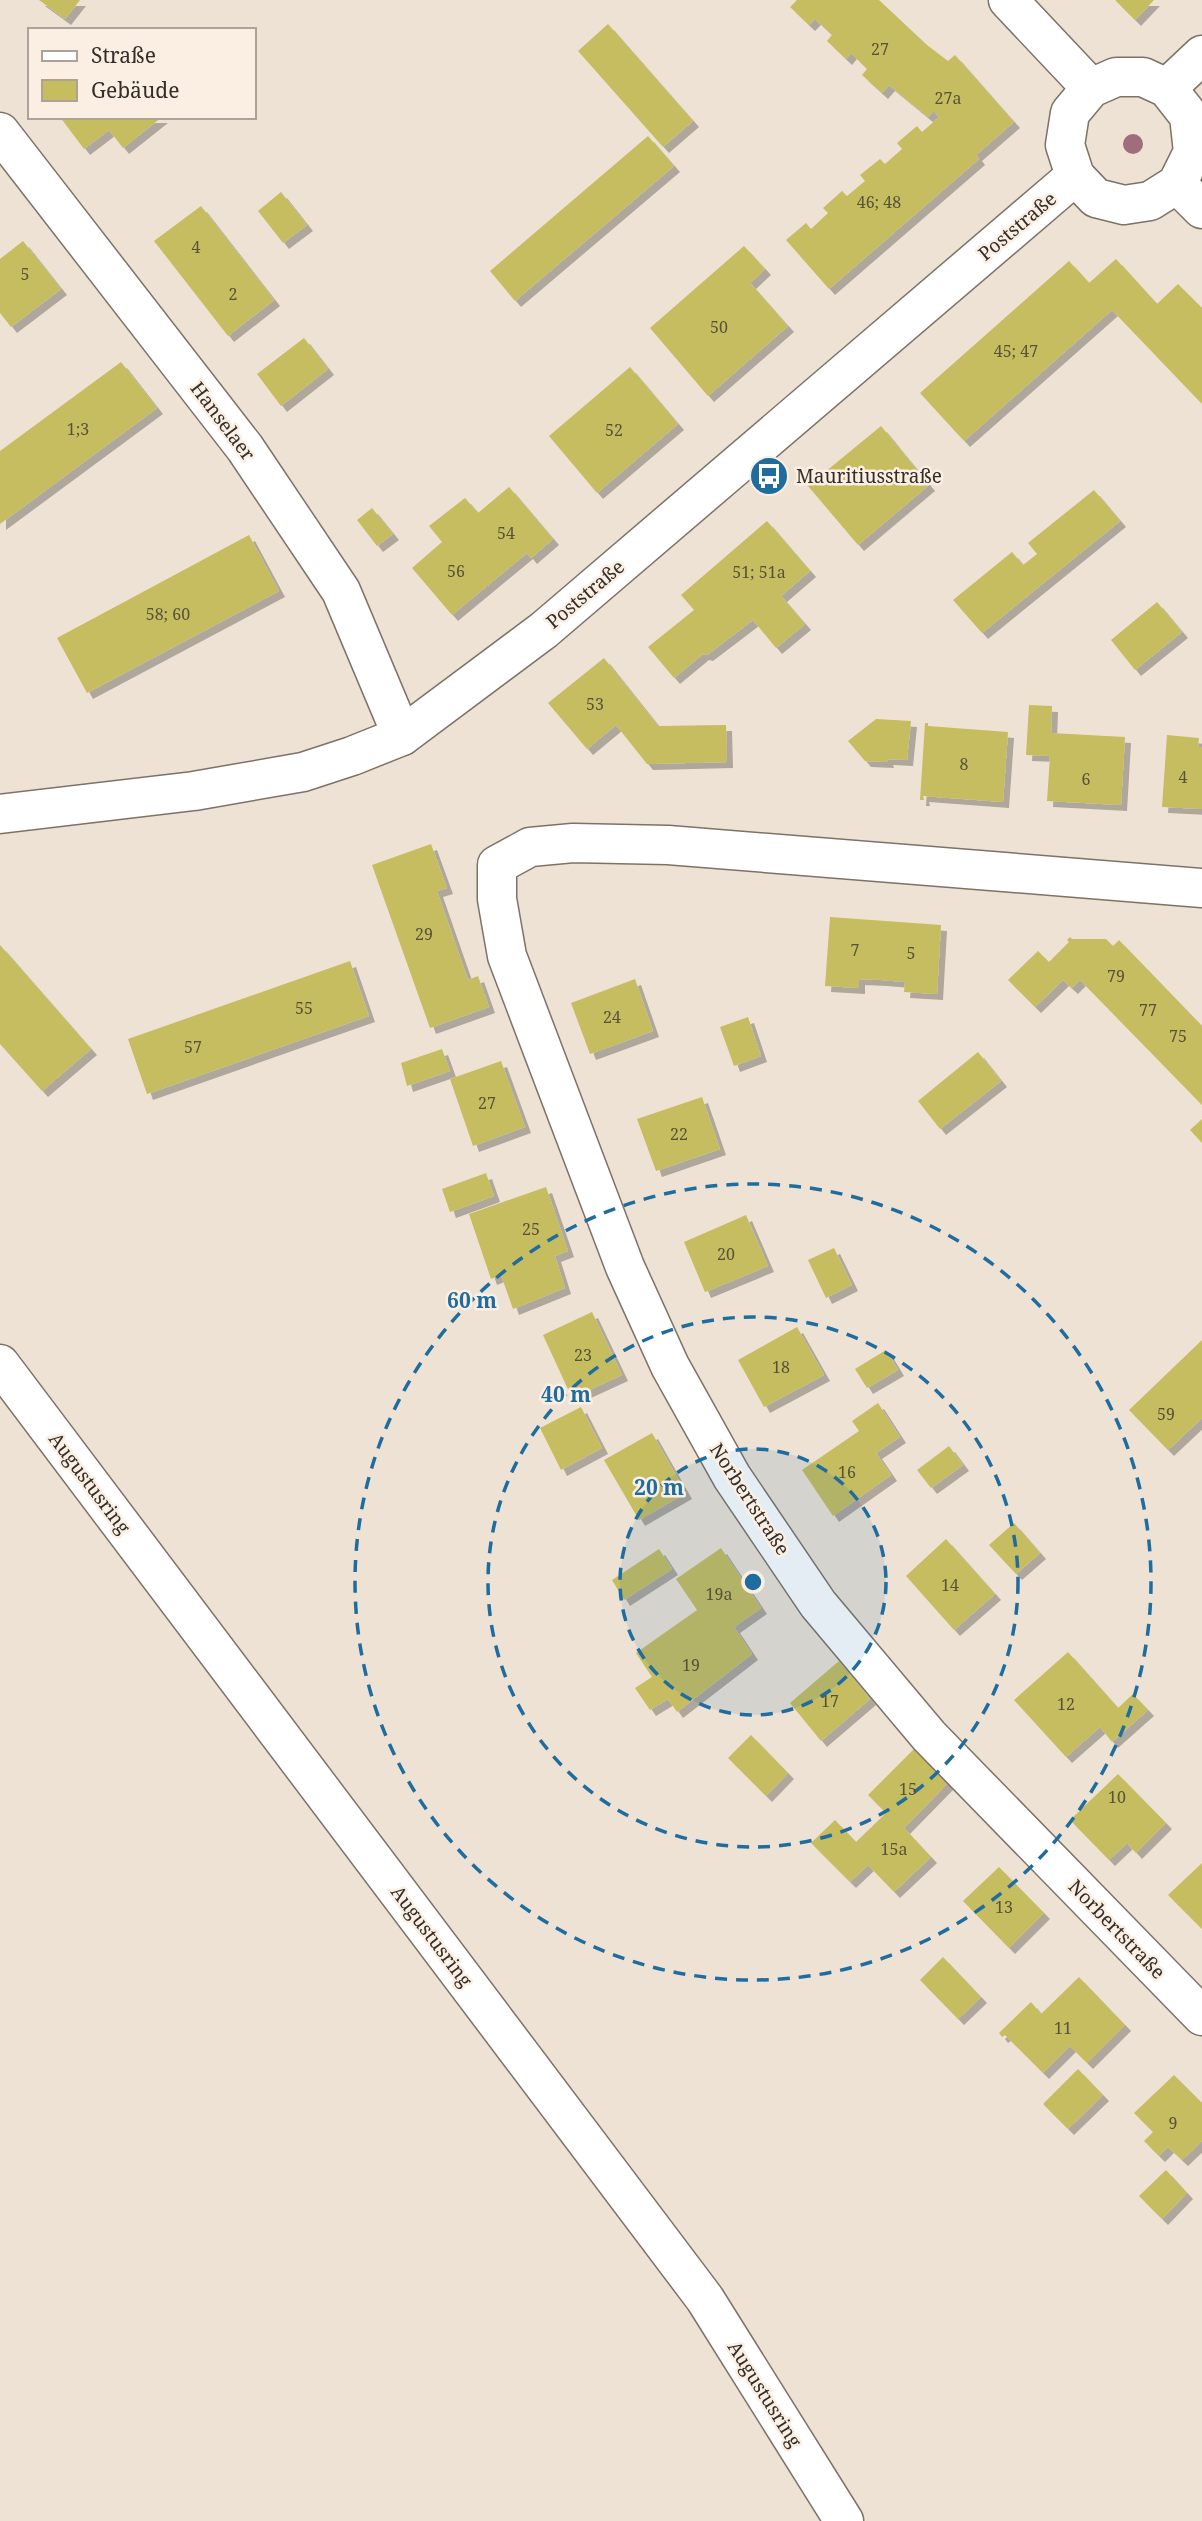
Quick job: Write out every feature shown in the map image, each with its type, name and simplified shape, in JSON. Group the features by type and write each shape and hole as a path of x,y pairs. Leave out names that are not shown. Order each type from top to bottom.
{"street":[{"path":"1008,0 1091,88 1116,77 1143,77 1167,88 1202,55"},
{"name":"Poststraße","path":"1091,88 1070,113 1065,145 1075,176 1096,198 1124,205 1190,197 1193,152 1189,116 1167,88"},
{"name":"Hanselaer","path":"0,132 245,448 341,590 402,736"},
{"name":"Poststraße","path":"0,814 194,790 303,772 402,736 544,630 1075,176"},
{"name":"Norbertstraße","path":"1202,888 668,845 573,843 530,847 497,865 497,900 507,956 625,1267 670,1366 732,1477 818,1604 929,1736 1202,2016"},
{"name":"Augustusring","path":"0,1364 705,2298 844,2521"}],"building":[{"path":"39,0 80,0 65,19"},
{"path":"797,0 879,0 948,61 955,55 1014,122 976,155 979,159 829,289 786,240 806,223 811,229 828,213 823,208 842,191 847,196 865,181 860,175 880,159 885,164 902,149 897,143 917,126 922,132 939,117 934,111 928,117 889,85 882,93 862,75 867,69 851,53 846,59 827,41 832,35 815,19 809,25 790,7"},
{"path":"1115,0 1154,0 1135,20"},
{"path":"608,24 693,121 663,147 578,51"},
{"path":"62,119 159,119 123,148 109,130 84,149"},
{"path":"648,136 674,166 515,301 490,271"},
{"path":"281,192 307,225 283,243 258,211"},
{"path":"201,206 274,300 228,336 154,241"},
{"path":"23,241 61,289 11,327 0,313 0,259"},
{"path":"744,246 765,269 750,283 788,326 708,396 650,328"},
{"path":"1116,259 1157,304 1178,284 1202,308 1202,404 1112,310 964,441 920,393 1069,261 1089,283"},
{"path":"304,338 328,369 281,406 257,374"},
{"path":"121,362 157,408 0,524 0,451"},
{"path":"630,367 678,424 597,493 549,436"},
{"path":"881,426 929,485 858,545 808,486"},
{"path":"509,487 553,539 531,558 527,553 452,615 412,568 442,542 429,526 465,498 478,513"},
{"path":"1094,490 1120,521 982,633 953,600 1012,552 1023,565 1037,554 1028,543"},
{"path":"372,508 393,534 377,546 357,520"},
{"path":"767,521 810,571 781,596 805,624 776,648 753,620 707,655 703,654 674,678 648,647 694,610 681,595"},
{"path":"249,535 279,591 87,693 57,638"},
{"path":"1157,602 1182,632 1135,670 1111,640"},
{"path":"604,658 658,726 726,725 727,762 647,764 616,725 587,749 548,703"},
{"path":"1029,705 1052,706 1051,733 1125,737 1121,805 1047,801 1050,756 1026,755"},
{"path":"876,719 911,721 907,760 865,761 848,741"},
{"path":"925,723 928,723 928,726 1008,732 1003,802 923,796 924,800 920,800"},
{"path":"1167,735 1199,738 1198,747 1202,747 1202,809 1162,807"},
{"path":"431,844 447,888 437,891 468,980 478,976 489,1007 430,1028 372,865"},
{"path":"830,917 941,925 937,994 904,992 905,982 881,980 859,979 859,988 825,986"},
{"path":"1070,937 1106,939 1113,946 1119,940 1202,1026 1202,1105 1080,980 1072,988 1063,980 1035,1007 1008,980 1038,951 1049,962 1069,942 1067,940"},
{"path":"0,945 91,1049 42,1091 0,1044"},
{"path":"350,961 369,1016 147,1094 128,1039"},
{"path":"635,979 653,1031 590,1054 571,1003"},
{"path":"748,1017 761,1056 734,1066 720,1027"},
{"path":"442,1049 450,1071 407,1086 401,1063"},
{"path":"978,1052 1001,1081 940,1129 918,1101"},
{"path":"501,1061 525,1127 473,1146 450,1079"},
{"path":"702,1097 720,1149 656,1171 637,1119"},
{"path":"1202,1119 1202,1143 1190,1130"},
{"path":"486,1173 494,1196 450,1212 442,1189"},
{"path":"546,1187 568,1251 555,1256 565,1288 513,1309 501,1275 491,1279 469,1214"},
{"path":"746,1215 768,1266 705,1292 684,1242"},
{"path":"834,1248 852,1285 826,1298 808,1260"},
{"path":"592,1312 622,1375 572,1398 543,1335"},
{"path":"797,1327 824,1375 764,1407 738,1360"},
{"path":"1202,1340 1202,1418 1168,1450 1129,1410"},
{"path":"886,1350 898,1370 867,1388 855,1369"},
{"path":"878,1403 900,1437 876,1453 891,1475 833,1516 802,1470 859,1431 852,1421"},
{"path":"581,1407 602,1448 561,1470 540,1428"},
{"path":"652,1433 686,1493 639,1520 604,1460"},
{"path":"949,1446 963,1465 931,1488 917,1470"},
{"path":"1014,1523 1040,1553 1016,1574 989,1545"},
{"path":"946,1539 995,1594 954,1630 906,1576"},
{"path":"721,1548 761,1608 734,1627 752,1654 677,1712 668,1699 650,1710 635,1688 652,1677 636,1653 697,1610 676,1579"},
{"path":"659,1549 672,1569 624,1600 612,1580"},
{"path":"1068,1652 1118,1708 1133,1694 1148,1710 1112,1742 1100,1727 1066,1757 1014,1700"},
{"path":"839,1661 870,1699 821,1741 790,1703"},
{"path":"751,1735 788,1773 766,1796 728,1758"},
{"path":"914,1749 948,1783 904,1828 931,1857 894,1892 868,1865 850,1882 811,1843 835,1820 856,1842 886,1813 868,1795"},
{"path":"1118,1774 1166,1823 1136,1853 1127,1843 1109,1860 1070,1820"},
{"path":"1202,1863 1202,1929 1168,1895"},
{"path":"999,1867 1044,1913 1009,1948 963,1901"},
{"path":"943,1957 981,1997 958,2019 920,1980"},
{"path":"1079,1977 1125,2025 1087,2063 1070,2046 1043,2073 1005,2035 1002,2037 999,2033 1031,2002 1041,2014"},
{"path":"1078,2069 1103,2095 1068,2129 1043,2104"},
{"path":"1174,2075 1202,2103 1202,2141 1182,2160 1168,2147 1159,2156 1144,2141 1153,2132 1134,2113"},
{"path":"1166,2170 1187,2193 1162,2219 1139,2196"}],"place":[{"name":"Mauritiusstraße","path":"769,476"}]}
